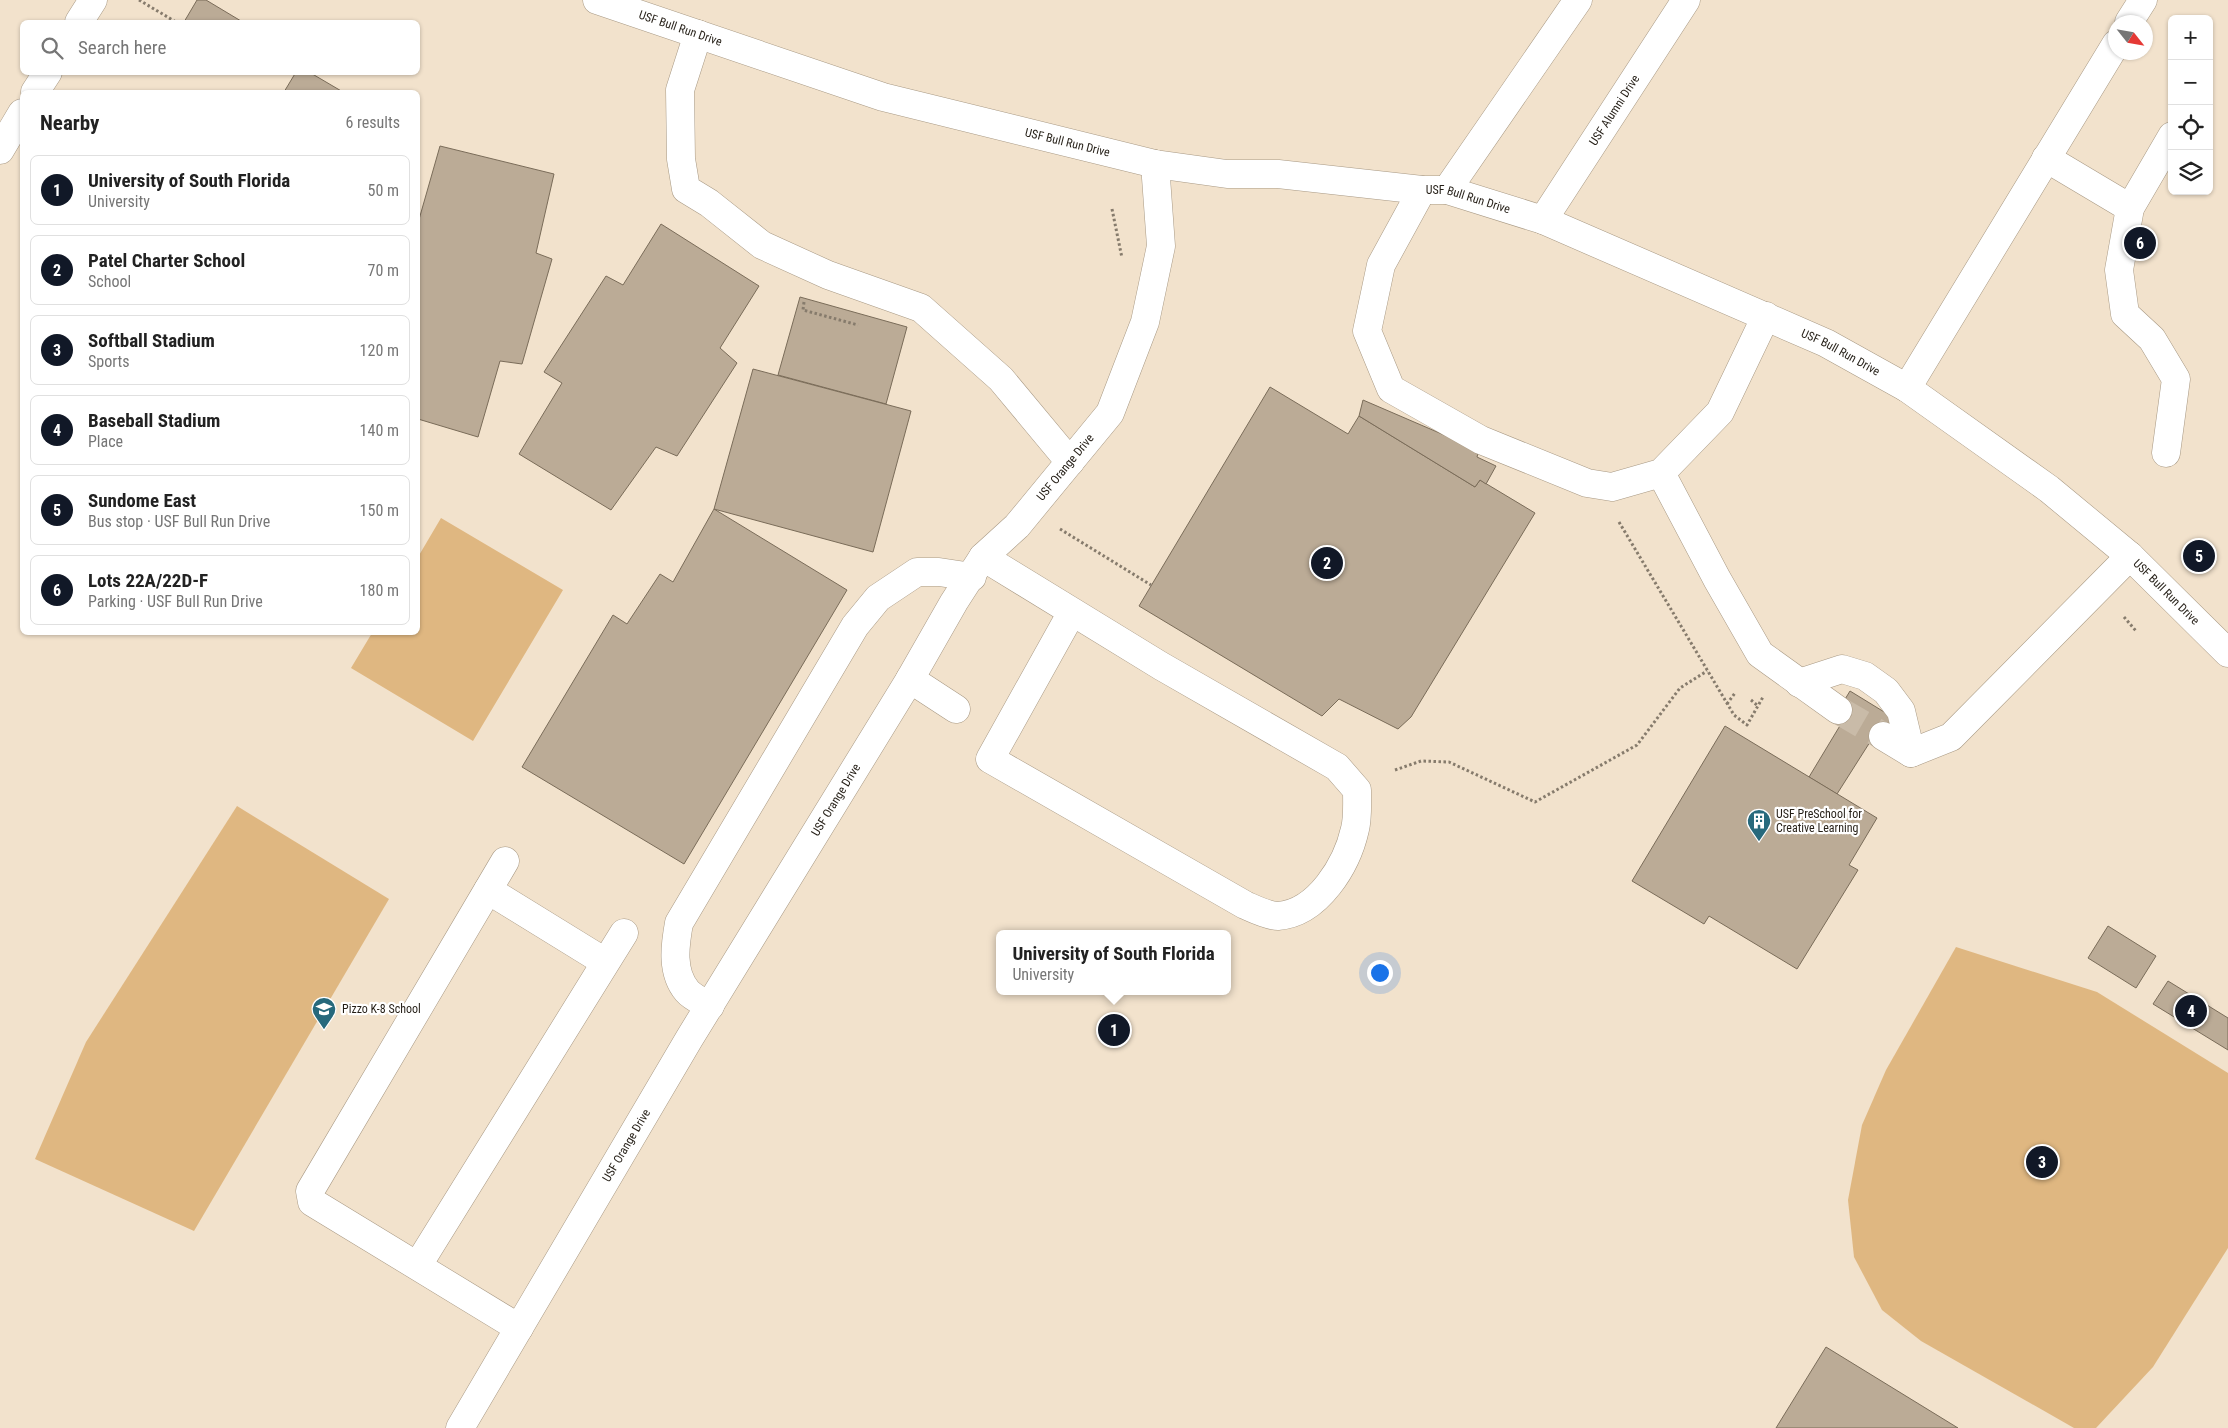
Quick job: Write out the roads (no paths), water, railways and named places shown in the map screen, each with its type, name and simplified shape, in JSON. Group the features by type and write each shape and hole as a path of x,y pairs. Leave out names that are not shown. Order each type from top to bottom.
{"street":[{"path":"80,20 93,0"},
{"name":"USF Bull Run Drive","path":"597,0 884,97 1155,164 1227,174 1278,174 1434,190 1542,220 1826,343 1907,388 2049,489 2130,556 2228,653"},
{"path":"1578,0 1434,190 1381,265 1367,331 1391,389 1481,440 1587,483 1612,487 1661,473 1720,412 1766,316"},
{"name":"USF Alumni Drive","path":"1542,220 1686,0"},
{"path":"2133,15 2143,0"},
{"path":"698,34 680,90 681,158 686,189 709,203 762,245 828,275 921,308 1001,379 1070,462"},
{"path":"1907,388 2108,57"},
{"path":"36,90 46,75"},
{"path":"0,150 20,116"},
{"path":"2166,453 2176,379 2152,339 2125,314 2119,270 2130,208 2168,143"},
{"path":"2046,158 2130,208"},
{"name":"USF Orange Drive","path":"460,1428 710,1006 910,679 954,602 978,567 1017,526 1110,413 1145,322 1161,246 1155,164"},
{"path":"1661,473 1760,654 1838,710"},
{"path":"1911,753 1952,737 2130,556"},
{"path":"710,1006 687,991 677,971 674,948 679,923 856,626 878,598 917,572 939,572 978,567 1072,612 1161,666 1337,767 1357,790 1355,828 1344,861 1324,889 1302,910 1276,916 1245,906 990,759 1072,612"},
{"path":"1789,675 1842,669 1865,676 1886,691 1902,712 1911,753"},
{"path":"910,679 956,709"},
{"path":"1883,736 1911,753"},
{"path":"505,862 310,1191 312,1202 519,1328"},
{"path":"488,890 605,962"},
{"path":"418,1265 624,933"}],"tunnel":[{"path":"1838,710 1883,736"}],"place":[{"name":"Lots 22A/22D-F","path":"2140,243"},
{"name":"Sundome East","path":"2199,556"},
{"name":"Patel Charter School","path":"1327,563"},
{"name":"USF PreSchool for Creative Learning","path":"1759,842"},
{"name":"Baseball Stadium","path":"2191,1011"},
{"name":"Pizzo K-8 School","path":"324,1030"},
{"name":"University of South Florida","path":"1114,1030"},
{"name":"Softball Stadium","path":"2042,1162"}]}
